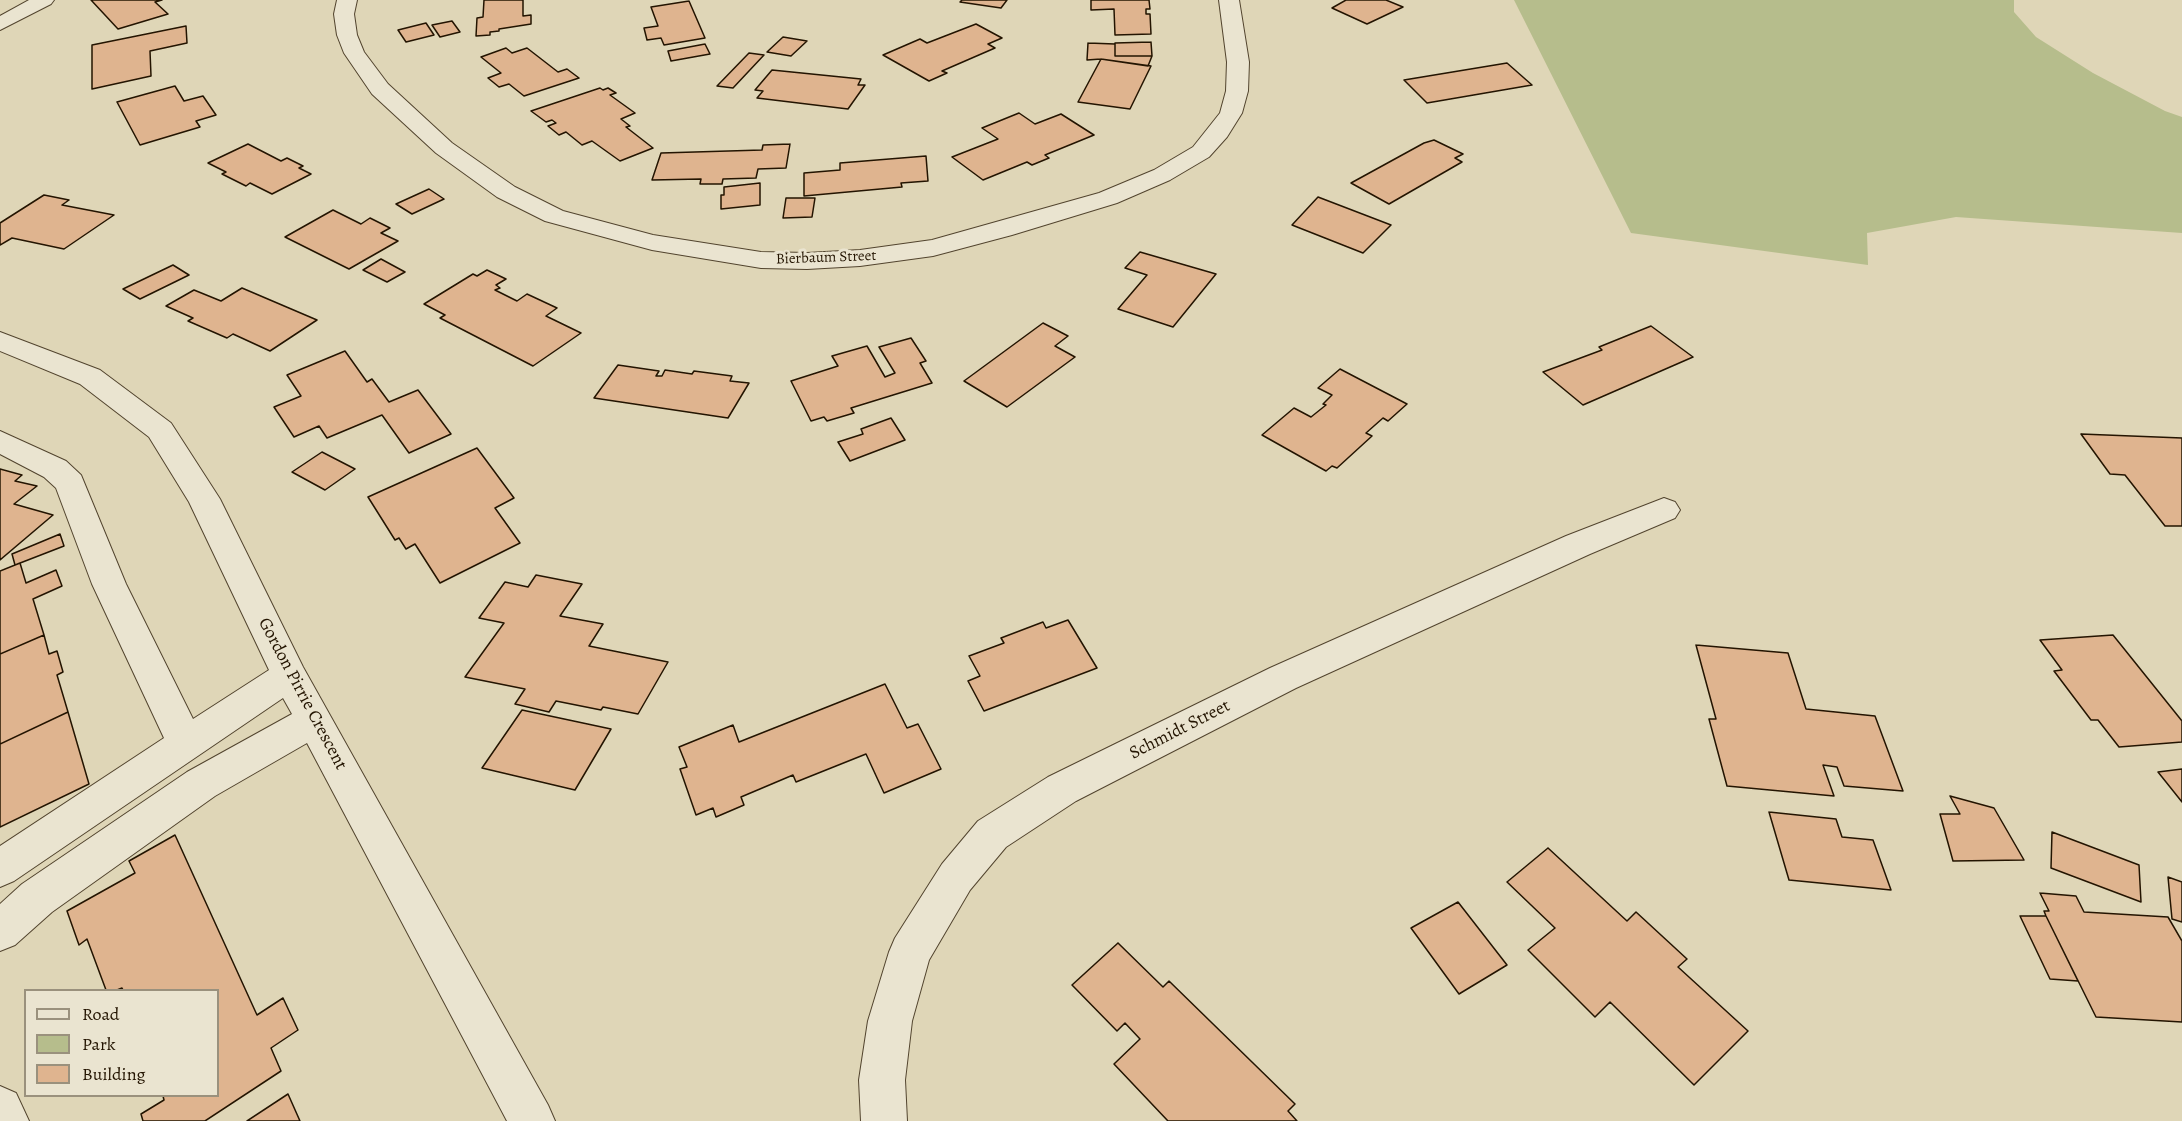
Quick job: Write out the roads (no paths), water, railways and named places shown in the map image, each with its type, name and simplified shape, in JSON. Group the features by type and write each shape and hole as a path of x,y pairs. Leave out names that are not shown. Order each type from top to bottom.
{"street":[{"path":"0,24 44,0"},
{"name":"Bierbaum Street","path":"347,0 344,14 347,36 354,53 380,90 444,148 506,192 554,216 652,242 760,260 807,261 860,258 933,248 1003,230 1108,198 1162,174 1201,152 1219,132 1231,113 1237,91 1238,62 1229,0"},
{"name":"Gordon Pirrie Crescent","path":"0,341 90,377 160,430 204,499 289,675 532,1121"},
{"path":"0,441 55,469 70,483 109,584 186,744"},
{"name":"Schmidt Street","path":"884,1121 882,1080 890,1021 910,952 956,877 992,834 1062,789 1283,678 1568,550 1664,510"},
{"path":"0,868 289,675"},
{"path":"0,931 37,898 201,784 314,720"},
{"path":"0,1109 6,1121"}]}
